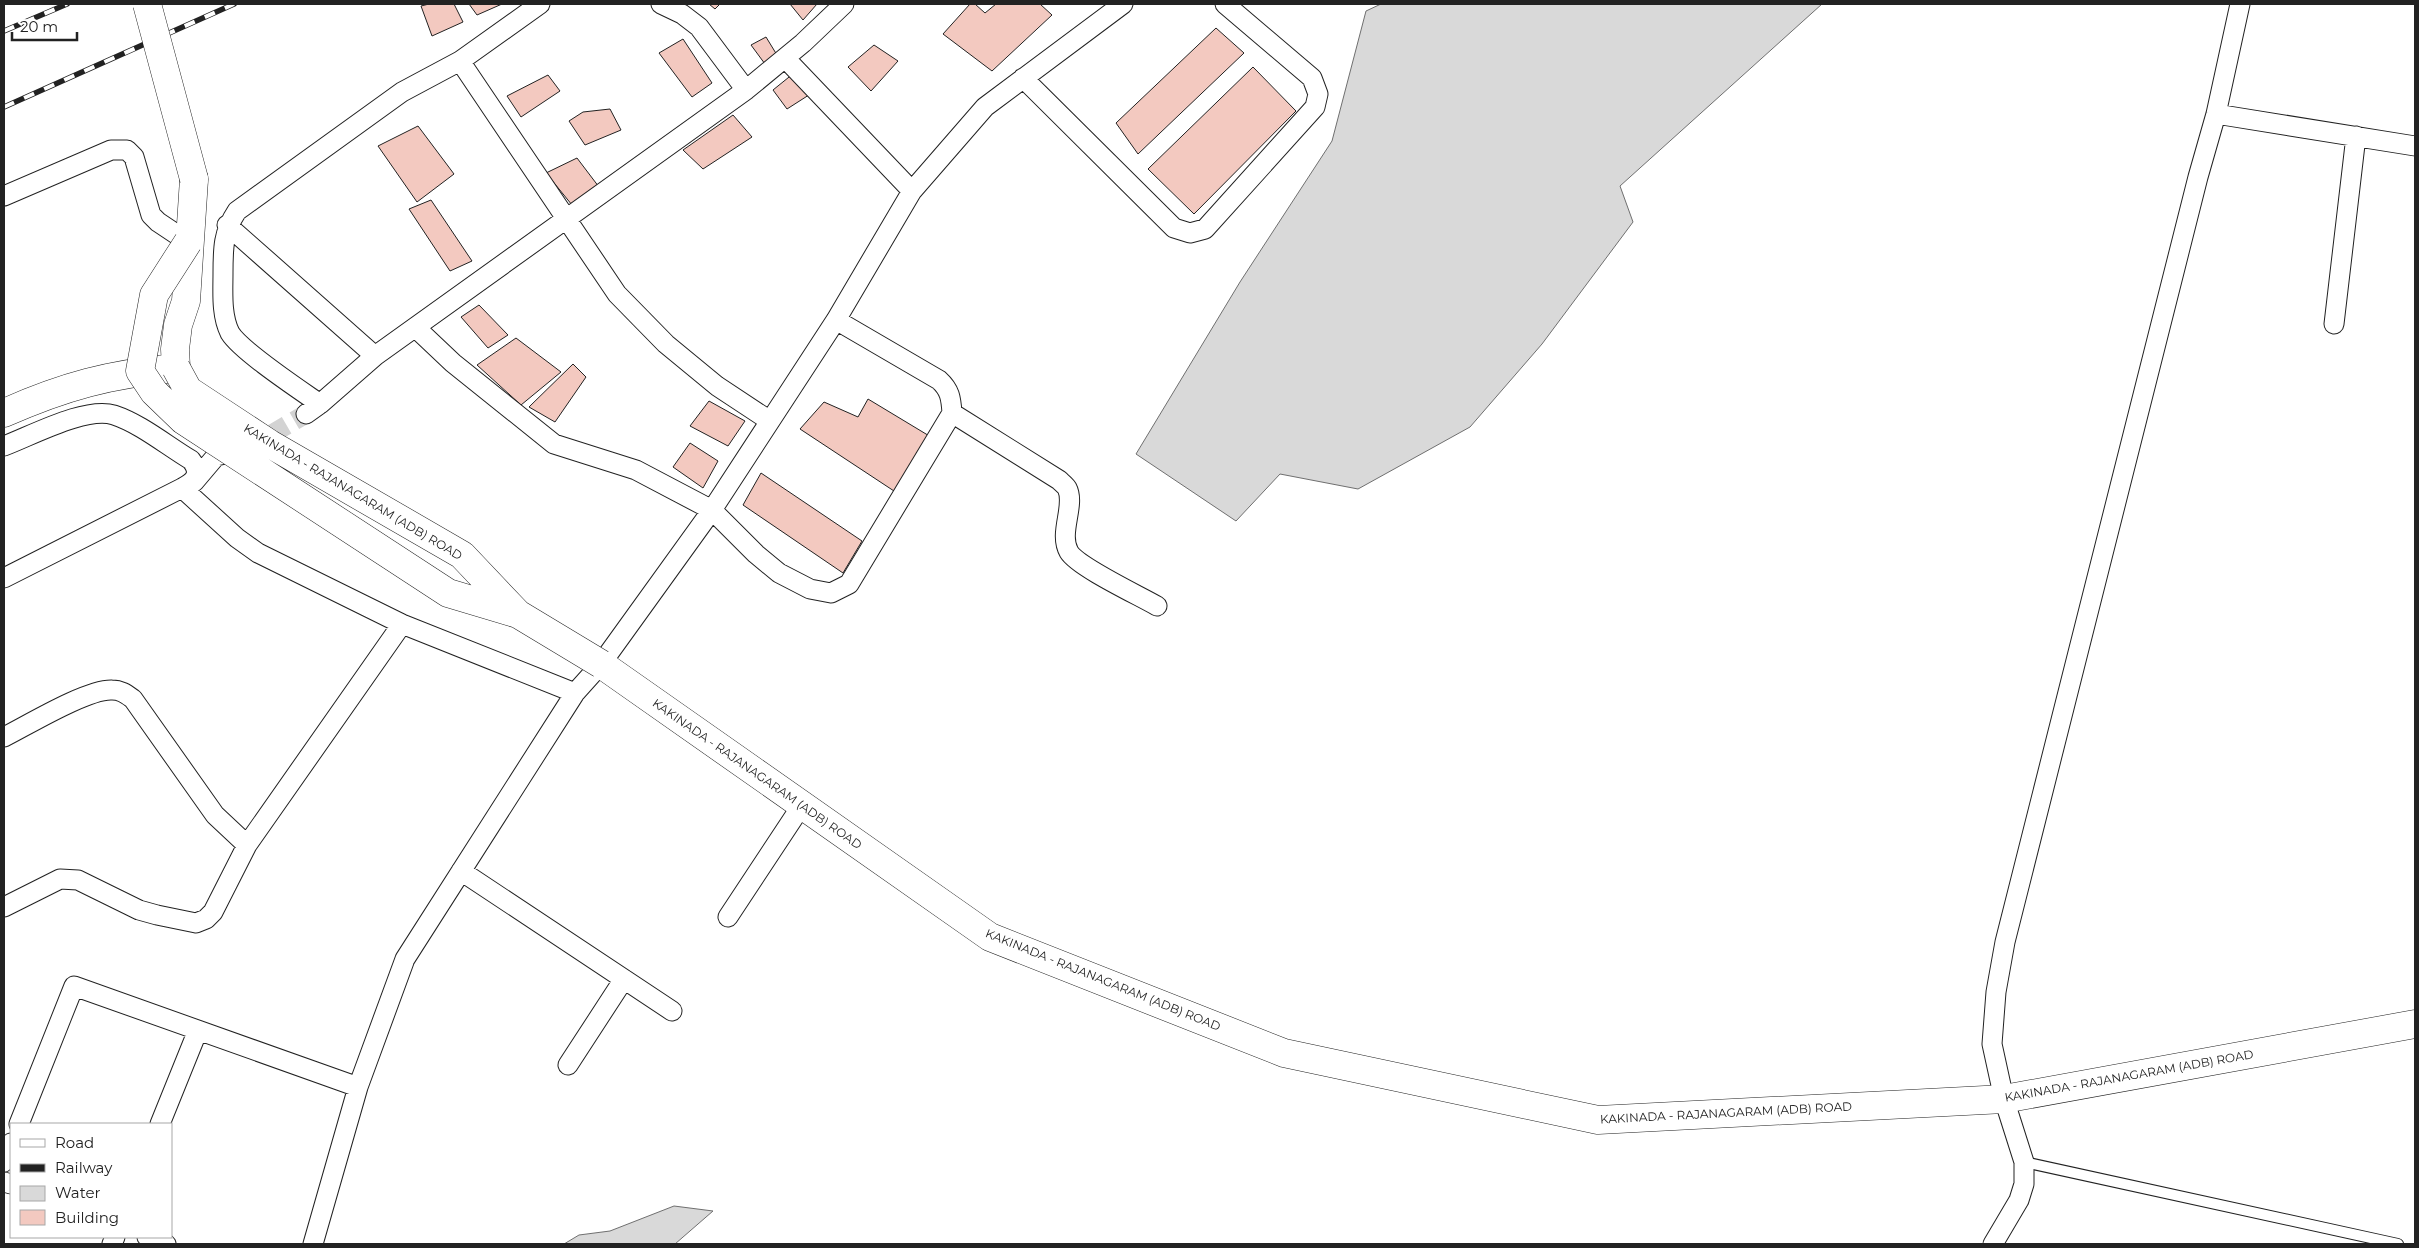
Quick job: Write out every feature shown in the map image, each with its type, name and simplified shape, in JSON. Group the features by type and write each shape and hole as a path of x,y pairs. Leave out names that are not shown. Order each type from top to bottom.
{"main road":[{"name":"KAKINADA - RAJANAGARAM (ADB) ROAD","path":"147,4 194,179 193,209 188,242 186,300 178,326 175,349 176,368 188,390 270,444 462,555 518,614 601,664 990,937 1284,1053 1598,1120 2004,1099 2415,1024"},
{"path":"188,242 154,295 140,371 154,392 184,420 448,593 518,614"},
{"path":"4,413 52,392 98,379 140,371 176,368"}],"street":[{"path":"540,4 460,61 402,92 237,211 227,225 223,245 223,308 230,333 243,347 313,409 375,356 746,90 785,58 844,4"},
{"path":"661,4 682,14 699,26 746,90"},
{"path":"313,1244 358,1087 405,959 575,693 601,664 712,510 836,320 912,191 985,107 1123,4"},
{"path":"1023,78 1174,228 1190,233 1206,229 1315,107 1318,94 1312,78 1225,4"},
{"path":"1993,1244 2019,1200 2024,1184 2024,1162 2004,1099 1992,1044 1996,992 2005,942 2195,187 2216,114 2240,4"},
{"path":"785,58 912,191"},
{"path":"460,61 617,294 666,344 716,386 770,420"},
{"path":"2216,114 2415,146"},
{"path":"2334,324 2356,136"},
{"path":"4,196 111,150 126,150 134,157 151,215 158,222 188,242"},
{"path":"227,225 375,356"},
{"path":"416,328 453,363 554,444 636,470 712,510 756,554 779,573 810,589 831,593 849,584 952,413 948,388 939,380 836,320"},
{"path":"952,413 1059,480 1067,488 1068,494 1065,534 1069,552 1081,563 1157,606"},
{"path":"4,446 73,420 95,414 112,415 129,422 191,460 196,466 197,475 188,485"},
{"path":"4,578 188,485 216,456 246,449"},
{"path":"188,485 237,538 258,553 402,624 575,693"},
{"path":"4,907 60,879 69,879 78,880 139,910 196,923 206,919 214,912 233,868 247,845 402,624"},
{"path":"4,737 91,694 110,690 122,691 132,700 215,815 247,845"},
{"path":"728,917 802,805"},
{"path":"461,871 672,1011"},
{"path":"568,1065 624,979"},
{"path":"19,1123 74,986 358,1087"},
{"path":"160,1123 198,1030"},
{"path":"4,1162 10,1146"},
{"path":"150,1238 166,1244"}],"lane":[{"path":"2024,1162 2398,1244"}],"water":[{"path":"1381,4 1822,4 1620,186 1633,222 1542,344 1470,427 1358,489 1280,474 1236,521 1136,454 1240,282 1332,141 1366,11"},
{"path":"674,1206 713,1211 675,1244 564,1244 579,1235 610,1231"}],"building":[{"path":"429,4 454,4 463,22 432,36 421,6"},
{"path":"469,4 502,4 477,15"},
{"path":"709,4 720,4 715,9"},
{"path":"790,4 817,4 803,20"},
{"path":"970,4 975,4 985,13 996,4 1040,4 1052,15 992,71 943,34"},
{"path":"1216,28 1244,53 1138,154 1116,123"},
{"path":"766,37 777,55 765,64 751,45"},
{"path":"683,39 712,83 692,97 659,53"},
{"path":"874,45 898,61 871,91 848,67"},
{"path":"1253,67 1296,111 1194,214 1148,169"},
{"path":"794,73 812,93 787,109 773,90"},
{"path":"548,75 560,91 521,117 507,96"},
{"path":"610,109 621,130 585,145 569,121 583,112"},
{"path":"733,115 752,137 703,169 683,150"},
{"path":"418,126 454,174 417,202 378,146"},
{"path":"577,158 599,187 572,205 546,173"},
{"path":"431,200 472,261 450,271 409,209"},
{"path":"479,305 508,335 488,348 461,317"},
{"path":"516,338 561,372 521,405 477,365"},
{"path":"573,364 586,377 555,422 529,407"},
{"path":"868,399 931,437 894,491 800,429 824,402 858,417"},
{"path":"709,401 745,421 728,446 690,426"},
{"path":"690,443 718,461 703,488 673,467"},
{"path":"761,473 862,541 843,573 743,505"}],"tunnel":[{"path":"246,449 306,414"}],"railway":[{"path":"4,31 67,4"},
{"path":"4,107 234,4"}]}
